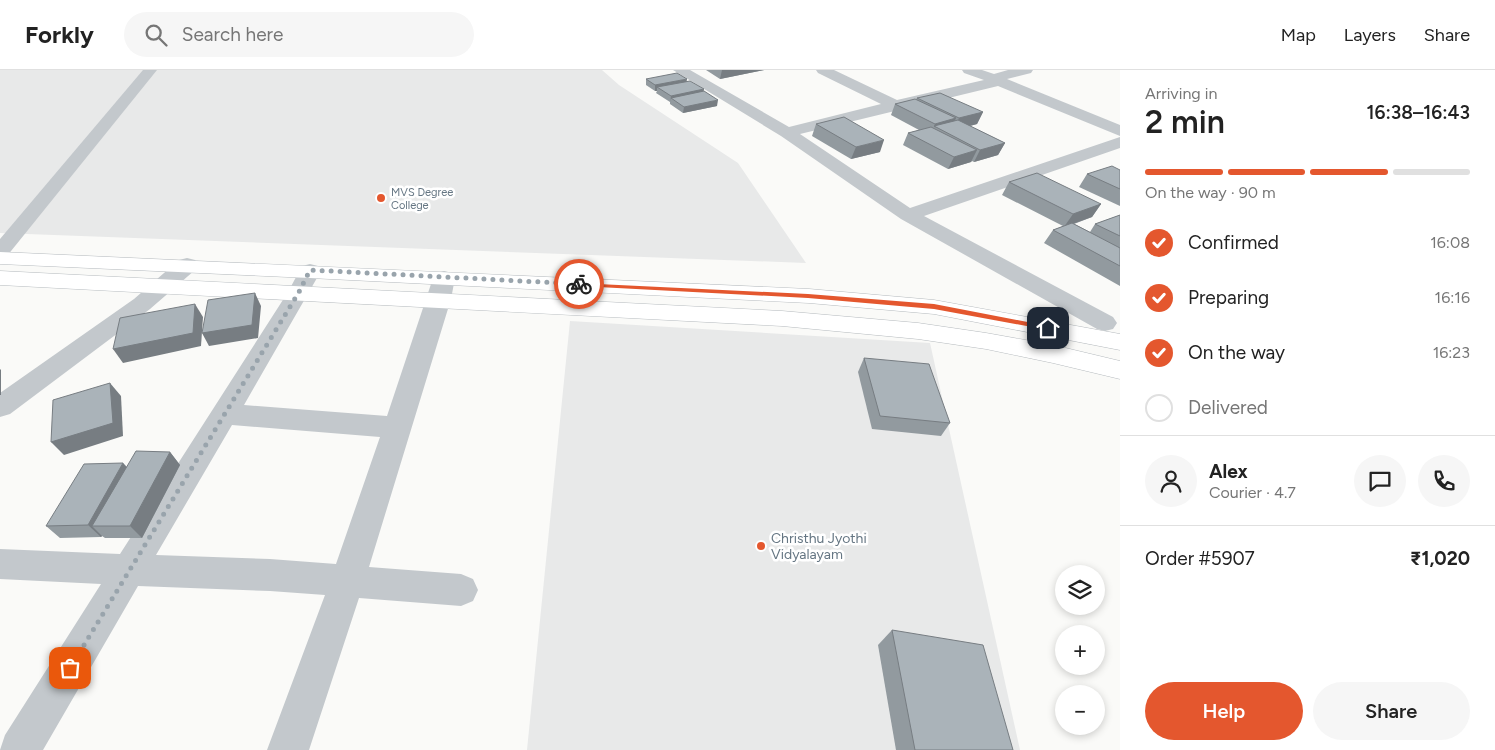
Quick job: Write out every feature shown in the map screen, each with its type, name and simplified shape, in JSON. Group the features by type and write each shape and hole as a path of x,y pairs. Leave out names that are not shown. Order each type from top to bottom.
{"main road":[{"path":"0,258 187,265 304,281 442,289 938,333 1070,356 1120,370"},
{"path":"0,278 163,284 304,281"},
{"path":"442,289 808,296 934,307 1120,342"}],"street":[{"path":"0,252 150,70"},
{"path":"680,70 787,133 908,215 1112,320"},
{"path":"824,70 895,105"},
{"path":"969,70 1120,131"},
{"path":"999,81 1000,76 1026,70"},
{"path":"787,133 999,81"},
{"path":"908,215 1120,142"},
{"path":"0,407 142,304 187,265"},
{"path":"20,750 304,281"},
{"path":"288,750 347,581 442,289"},
{"path":"1066,331 1112,320"},
{"path":"224,414 398,428"},
{"path":"0,564 270,575 461,590"}],"shaded area":[{"name":"MVS Degree College","path":"0,70 602,70 619,85 738,163 806,263 0,233"},
{"name":"Christhu Jyothi Vidyalayam","path":"570,321 930,343 1020,750 527,750"}],"building":[{"path":"677,73 687,79 655,85 646,79"},
{"path":"690,81 704,89 671,96 657,87"},
{"path":"704,91 718,100 684,107 671,98"},
{"path":"940,93 983,112 959,118 917,98"},
{"path":"915,99 956,118 935,124 895,104"},
{"path":"844,117 884,140 856,147 816,124"},
{"path":"958,120 1005,143 980,150 934,126"},
{"path":"931,127 977,150 954,157 908,133"},
{"path":"1112,166 1120,170 1120,189 1087,174"},
{"path":"1037,173 1101,204 1073,214 1009,182"},
{"path":"1120,215 1120,236 1095,224"},
{"path":"1072,223 1120,248 1120,266 1053,230"},
{"path":"255,293 252,325 202,333 208,300"},
{"path":"195,304 193,333 113,349 120,318"},
{"path":"864,358 929,364 950,423 880,416"},
{"path":"110,383 113,423 51,442 53,400"},
{"path":"136,451 170,452 130,526 92,526"},
{"path":"123,463 88,525 46,526 84,464"},
{"path":"892,630 983,645 1013,750 915,750"}],"way so far":[{"path":"70,668 299,292 310,270 579,284"}],"place":[{"name":"MVS Degree College","path":"381,198"},
{"name":"Christhu Jyothi Vidyalayam","path":"761,546"}],"route":[{"path":"579,284 808,296 934,307 1048,328"}]}
